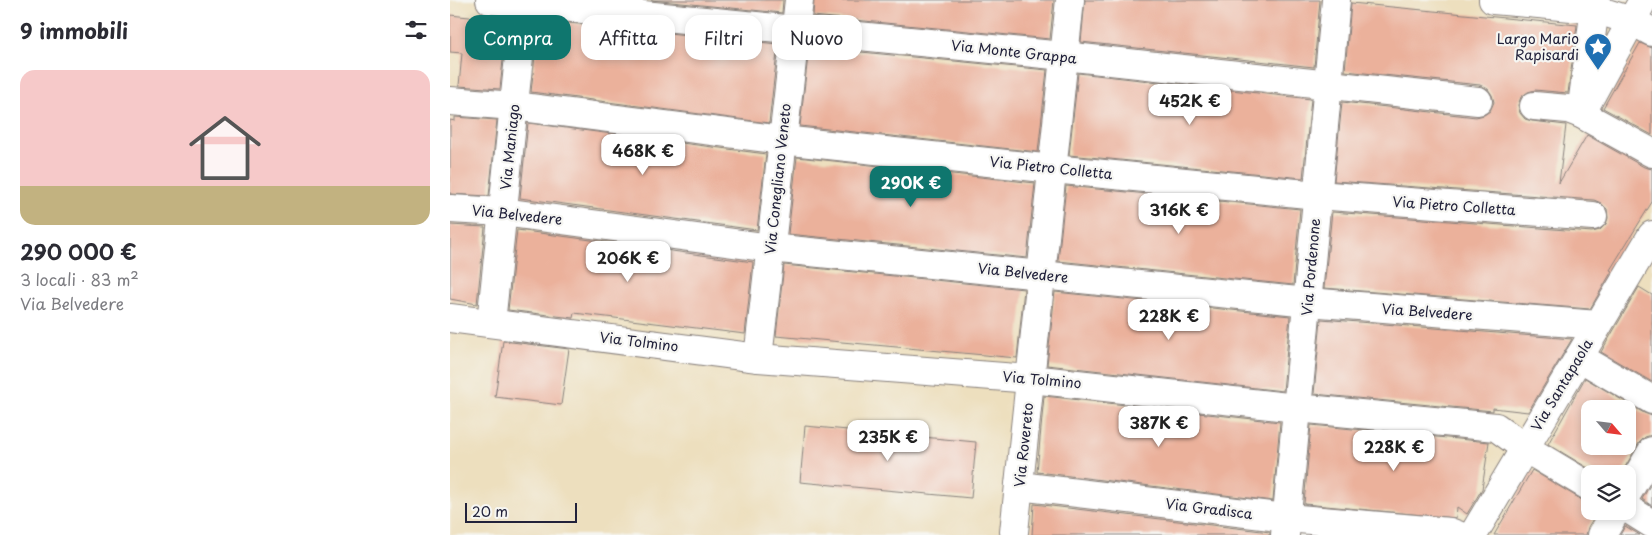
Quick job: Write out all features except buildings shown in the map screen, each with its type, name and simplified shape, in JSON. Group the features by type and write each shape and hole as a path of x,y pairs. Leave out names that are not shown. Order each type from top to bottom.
{"street":[{"name":"Via Monte Grappa","path":"490,0 772,28"},
{"name":"Via Conegliano Veneto","path":"798,15 799,0"},
{"name":"Via Rovereto","path":"1014,532 1070,0"},
{"name":"Via Pordenone","path":"1286,527 1336,0"},
{"path":"1493,0 1590,6 1644,21 1581,114"},
{"name":"Via Maniago","path":"484,322 503,212 524,2"},
{"path":"1581,114 1590,6"},
{"name":"Via Monte Grappa","path":"862,37 1064,56 1478,101"},
{"name":"Via Conegliano Veneto","path":"758,358 792,60"},
{"name":"Via Pietro Colletta","path":"450,101 514,106 782,140 1317,196 1593,216"},
{"path":"1534,106 1568,109 1581,114 1652,153"},
{"name":"Via Belvedere","path":"450,209 503,212 770,248 1308,302 1598,325"},
{"name":"Via Santapaola","path":"1473,535 1598,325 1642,274 1652,235"},
{"name":"Via Tolmino","path":"450,318 758,358 1031,379 1496,427 1525,448 1581,482"},
{"path":"450,328 484,322"},
{"path":"1579,357 1652,400"},
{"path":"1636,478 1652,451"},
{"name":"Via Gradisca","path":"1019,486 1286,527 1450,532 1458,535"},
{"path":"1636,514 1652,524"},
{"path":"1602,535 1611,520"}],"place":[{"name":"Largo Mario Rapisardi","path":"1598,71"}]}
